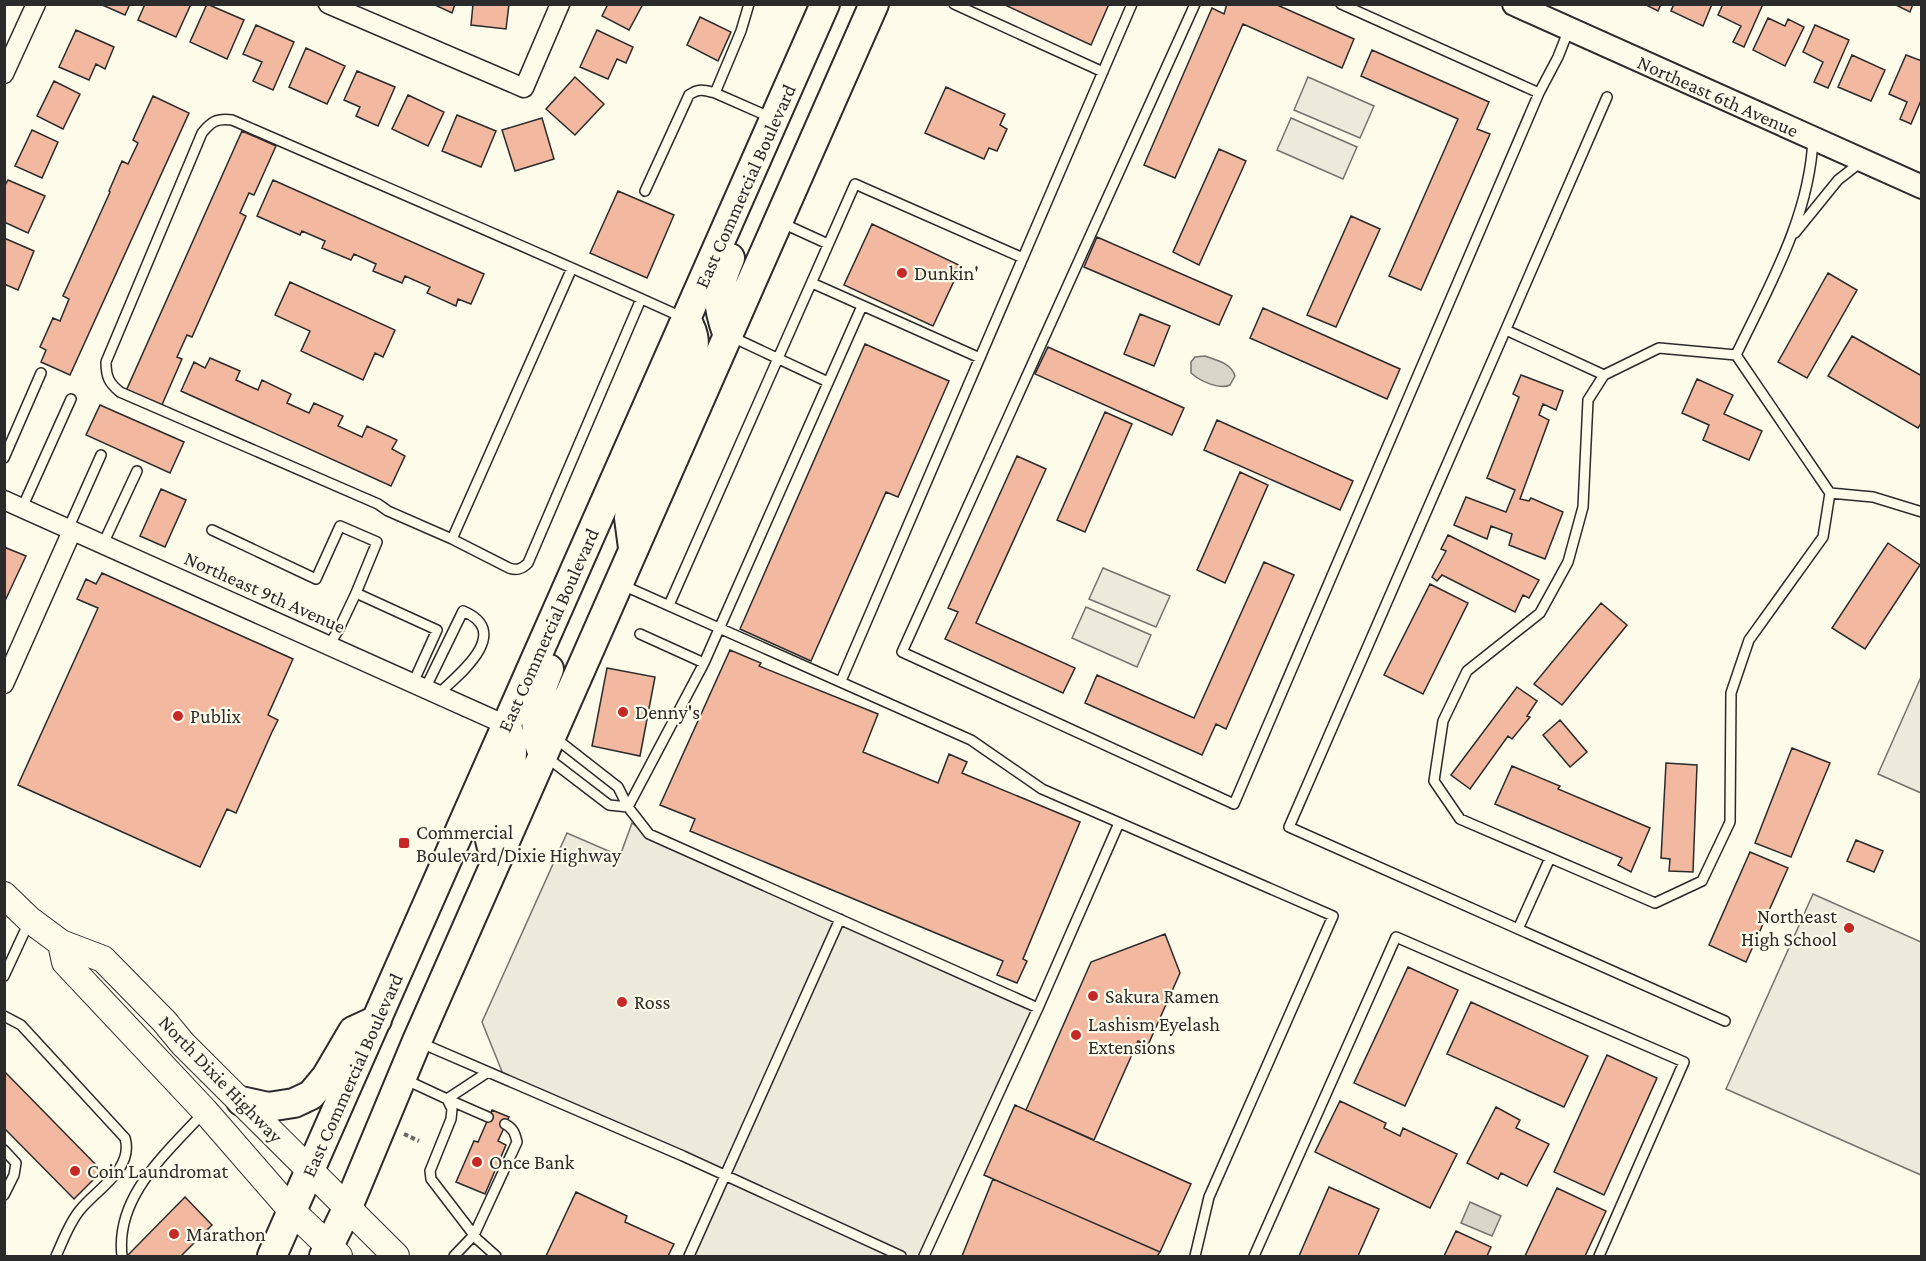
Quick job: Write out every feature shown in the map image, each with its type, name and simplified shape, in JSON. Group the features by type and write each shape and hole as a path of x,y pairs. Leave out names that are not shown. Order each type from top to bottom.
{"main road":[{"name":"East Commercial Boulevard","path":"272,1257 825,4"},
{"path":"330,1253 417,1041 874,4"},
{"path":"728,336 719,309 719,288 784,135 787,120 787,91"},
{"path":"634,550 629,518 631,502 691,363 694,332 686,319"},
{"path":"547,745 536,740 538,700 540,690 581,594 582,570 578,564"},
{"path":"498,857 491,843 490,826 492,814 511,768 513,740 506,725"},
{"name":"North Dixie Highway","path":"5,896 30,920 61,943 104,959 183,1044 396,1257"},
{"name":"North Dixie Highway","path":"61,943 66,962 206,1111 330,1253"},
{"path":"241,1101 268,1107 294,1103 311,1095 326,1077 353,1031 377,1020"}],"street":[{"path":"4,74 36,4"},
{"path":"328,4 524,88 560,4"},
{"name":"Northeast 6th Avenue","path":"1514,4 1922,187"},
{"name":"Northeast 9th Avenue","path":"4,500 506,725"},
{"path":"4,684 70,530"}],"lane":[{"path":"716,93 741,31 749,4"},
{"path":"954,4 1103,72"},
{"path":"841,681 1132,4"},
{"path":"1195,4 902,652 1234,804 1539,93 1558,57 1569,29"},
{"path":"1341,4 1539,93"},
{"path":"645,191 688,95 695,90 702,89 716,93 774,119"},
{"path":"1607,98 1289,827 1725,1021"},
{"path":"642,299 528,562 523,568 513,569 388,511 378,504 120,392 110,384 106,373 106,362 202,133 211,122 220,118 231,120 572,268 642,299 686,319"},
{"path":"1736,355 1792,237 1812,162 1813,138"},
{"path":"1792,237 1838,180 1863,161"},
{"path":"669,605 855,184 1023,258"},
{"path":"778,221 828,244"},
{"path":"452,539 572,268"},
{"path":"812,283 980,358"},
{"path":"628,807 704,663 862,306"},
{"path":"1506,330 1604,375"},
{"path":"728,336 828,382"},
{"path":"1659,348 1736,355 1830,494 1823,537 1749,640 1731,693 1730,822 1702,881 1655,903 1460,819 1434,781 1443,721 1467,670 1540,613 1568,561 1582,507 1588,400 1604,375 1659,348"},
{"path":"4,458 41,373"},
{"path":"22,508 71,399"},
{"path":"70,530 101,455"},
{"path":"103,544 137,471"},
{"path":"1830,494 1873,497 1922,512"},
{"path":"213,530 316,579 340,526 377,542 356,593 329,645"},
{"path":"619,583 971,740 1042,789 1333,916 1209,1197 1195,1257"},
{"path":"356,593 437,630 425,689"},
{"path":"463,611 473,615 483,627 485,635 471,663 425,689 463,611"},
{"path":"640,634 704,663"},
{"path":"547,745 609,805 628,807"},
{"path":"547,745 618,787 628,807 649,834 1038,1008"},
{"path":"924,1257 1038,1008 1119,823"},
{"path":"1518,929 1550,858"},
{"path":"689,1257 840,919"},
{"path":"4,976 30,920"},
{"path":"1254,1257 1396,937 1684,1062 1599,1257"},
{"path":"4,1016 21,1025 125,1138 128,1146 122,1166 79,1211 56,1257"},
{"path":"417,1041 725,1176 901,1257"},
{"path":"447,1099 488,1072"},
{"path":"401,1078 488,1117"},
{"path":"447,1099 452,1109 451,1119 430,1171 431,1179 474,1235 496,1257"},
{"path":"122,1257 121,1242 126,1218 144,1178 160,1158 206,1111"},
{"path":"454,1257 474,1235 517,1142 515,1133 505,1125"},
{"path":"4,1149 16,1163 14,1175 4,1195"}],"path":[{"path":"398,1131 419,1141"}],"shaded area":[{"path":"1308,77 1374,106 1360,138 1294,110"},
{"path":"1291,118 1357,147 1343,179 1277,150"},
{"path":"1205,356 1230,368 1235,376 1230,385 1210,384 1191,373 1191,362 1195,357"},
{"path":"1103,568 1170,596 1156,627 1089,599"},
{"path":"1086,607 1151,635 1137,667 1072,638"},
{"path":"1921,677 1921,793 1878,774"},
{"path":"632,823 649,834 1038,1008 924,1256 689,1256 724,1176 505,1079 482,1022 567,833 620,856"},
{"path":"1813,894 1921,942 1921,1175 1726,1089"},
{"path":"1470,1202 1501,1216 1492,1236 1461,1223"}],"building":[{"path":"100,4 130,4 125,15"},
{"path":"145,4 191,4 176,37 138,20"},
{"path":"207,4 244,20 227,59 190,42"},
{"path":"433,4 455,4 452,13"},
{"path":"473,4 509,4 506,29 471,25"},
{"path":"608,4 643,4 629,30 602,16"},
{"path":"1003,4 1109,4 1091,45"},
{"path":"1227,4 1275,4 1354,39 1342,68 1243,24 1175,178 1144,165 1212,8 1224,14"},
{"path":"1649,4 1661,4 1658,11 1648,6"},
{"path":"1674,4 1712,4 1703,26 1671,11"},
{"path":"1723,4 1763,4 1744,47 1733,42 1741,26 1718,15"},
{"path":"1894,4 1913,4 1910,12"},
{"path":"700,17 731,32 718,61 687,45"},
{"path":"1768,18 1785,26 1788,19 1804,27 1785,66 1753,50"},
{"path":"256,25 294,42 273,90 253,81 262,62 243,54"},
{"path":"1815,25 1849,40 1828,88 1814,82 1823,62 1803,52"},
{"path":"76,30 114,47 105,69 96,64 89,80 59,67"},
{"path":"597,30 633,47 626,63 617,59 608,79 580,67"},
{"path":"306,48 345,66 327,104 289,87"},
{"path":"1372,50 1489,102 1477,129 1490,134 1421,290 1389,276 1458,119 1361,76"},
{"path":"1852,55 1885,70 1871,101 1838,87"},
{"path":"1906,55 1922,61 1922,98 1911,124 1900,119 1907,102 1889,94"},
{"path":"357,71 395,87 378,126 356,116 360,107 344,100"},
{"path":"575,77 604,104 575,135 546,109"},
{"path":"54,81 80,94 63,129 37,116"},
{"path":"946,87 1005,114 1000,125 1007,129 997,151 989,148 984,159 925,133"},
{"path":"408,95 444,112 428,146 392,129"},
{"path":"153,96 189,113 70,375 41,362 46,350 40,347 53,318 60,321 69,299 63,296 122,161 128,164 138,143 133,140"},
{"path":"457,115 496,131 481,167 442,151"},
{"path":"542,118 554,159 515,171 502,130"},
{"path":"32,130 58,142 42,178 15,166"},
{"path":"242,131 276,146 254,195 249,193 240,213 246,216 192,337 187,335 177,357 182,359 161,407 126,391"},
{"path":"1219,149 1246,161 1199,265 1173,252"},
{"path":"8,180 45,196 28,233 4,222 4,187"},
{"path":"273,180 484,274 471,304 458,299 456,306 427,293 430,287 405,276 402,283 373,271 376,264 354,254 351,260 322,248 325,241 302,231 300,235 257,216"},
{"path":"618,191 674,215 647,278 590,253"},
{"path":"1351,216 1380,229 1336,327 1307,315"},
{"path":"872,224 961,266 933,326 844,285"},
{"path":"1097,237 1232,296 1219,325 1084,267"},
{"path":"4,238 34,251 18,290 4,284"},
{"path":"1828,273 1857,290 1807,378 1778,362"},
{"path":"290,282 395,330 383,357 375,353 363,380 301,351 310,331 275,315"},
{"path":"1263,308 1400,369 1387,399 1250,338"},
{"path":"1140,314 1170,326 1154,366 1124,354"},
{"path":"1852,336 1922,376 1922,422 1918,428 1828,376"},
{"path":"865,344 949,381 898,497 886,492 811,661 740,629"},
{"path":"1048,347 1184,408 1172,435 1035,374"},
{"path":"210,358 240,371 236,380 258,390 262,380 291,394 287,403 309,413 314,403 343,416 338,426 362,437 367,426 397,440 392,449 405,456 391,486 181,391 194,362 205,368"},
{"path":"1521,375 1563,391 1556,410 1543,404 1539,415 1549,420 1520,499 1529,501 1531,498 1563,512 1545,559 1509,545 1512,534 1491,526 1487,539 1454,525 1466,497 1506,512 1515,490 1487,478 1519,397 1513,394"},
{"path":"1697,379 1733,395 1724,414 1762,431 1749,460 1703,440 1709,425 1682,413"},
{"path":"100,405 184,442 170,473 86,435"},
{"path":"1105,412 1132,424 1085,532 1057,520"},
{"path":"1217,420 1353,481 1340,510 1204,450"},
{"path":"1017,456 1046,469 976,623 1075,668 1063,693 945,639 958,612 948,608"},
{"path":"1240,472 1268,485 1225,583 1197,570"},
{"path":"161,489 186,500 165,547 140,536"},
{"path":"1448,535 1539,580 1529,598 1523,595 1515,612 1442,575 1437,581 1432,577 1446,551 1441,549"},
{"path":"1888,543 1920,565 1865,649 1832,628"},
{"path":"4,547 26,556 4,603"},
{"path":"1264,562 1294,575 1226,729 1216,724 1202,755 1085,703 1097,675 1194,718"},
{"path":"102,573 293,659 268,715 278,720 236,813 227,809 200,867 18,785 98,608 77,599 86,579 96,584"},
{"path":"1430,584 1468,603 1423,694 1384,675"},
{"path":"1601,603 1627,625 1562,705 1534,684"},
{"path":"730,650 761,663 759,666 878,714 863,752 938,783 949,754 967,762 962,773 1080,822 1023,959 1027,961 1017,983 997,975 1003,961 690,831 695,819 660,805"},
{"name":"Denny's","path":"607,668 655,677 640,756 592,746"},
{"path":"1517,687 1537,701 1527,716 1530,717 1512,739 1508,736 1470,789 1451,775"},
{"path":"1560,720 1587,752 1570,767 1543,735"},
{"path":"1792,748 1830,763 1791,857 1755,843"},
{"path":"1666,763 1697,765 1693,872 1669,871 1670,859 1661,858"},
{"path":"1512,766 1560,786 1558,789 1650,828 1631,872 1618,865 1622,858 1495,804"},
{"path":"1856,840 1883,851 1874,872 1847,861"},
{"path":"1750,852 1788,868 1746,962 1709,945"},
{"path":"1165,934 1180,973 1148,1045 1138,1041 1094,1140 1026,1110 1091,962"},
{"path":"1408,967 1458,990 1405,1106 1354,1083"},
{"path":"1471,1002 1588,1056 1564,1107 1447,1054"},
{"path":"1607,1055 1657,1078 1604,1195 1554,1172"},
{"path":"4,1071 102,1171 74,1199 4,1128"},
{"path":"1340,1101 1386,1123 1384,1128 1400,1136 1403,1128 1457,1154 1430,1208 1315,1152"},
{"path":"1015,1105 1191,1184 1160,1252 984,1175"},
{"path":"1496,1107 1520,1120 1516,1128 1549,1144 1527,1186 1501,1173 1498,1179 1467,1163"},
{"path":"492,1110 509,1117 498,1141 506,1145 485,1194 456,1182 474,1141 478,1142"},
{"path":"993,1179 1160,1252 1157,1256 962,1256"},
{"path":"1329,1187 1379,1209 1358,1256 1299,1256"},
{"path":"1557,1188 1606,1211 1585,1256 1525,1256"},
{"path":"576,1192 627,1216 625,1222 674,1244 668,1256 546,1256"},
{"path":"185,1197 212,1225 181,1256 128,1255"},
{"path":"1456,1231 1491,1247 1487,1256 1444,1256"}],"place":[{"name":"Dunkin'","path":"902,273"},
{"name":"Denny's","path":"623,712"},
{"name":"Publix","path":"178,716"},
{"name":"Commercial Boulevard/Dixie Highway","path":"404,843"},
{"name":"Northeast High School","path":"1849,928"},
{"name":"Sakura Ramen","path":"1093,996"},
{"name":"Ross","path":"622,1002"},
{"name":"Lashism Eyelash Extensions","path":"1076,1035"},
{"name":"Once Bank","path":"477,1162"},
{"name":"Coin Laundromat","path":"75,1171"},
{"name":"Marathon","path":"174,1234"}]}
